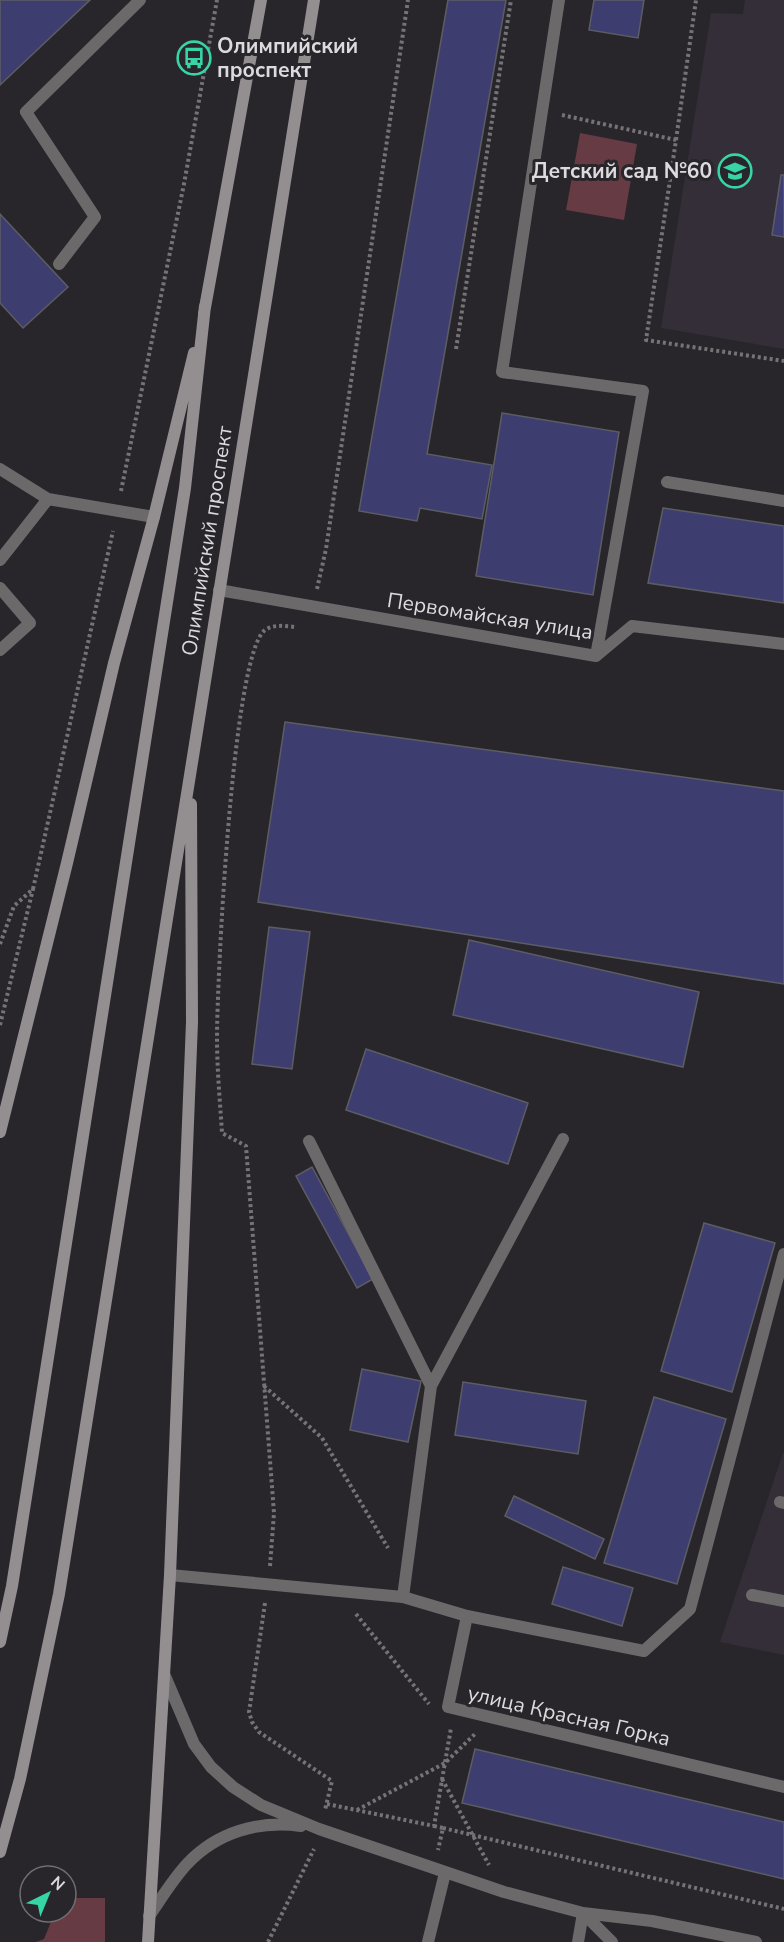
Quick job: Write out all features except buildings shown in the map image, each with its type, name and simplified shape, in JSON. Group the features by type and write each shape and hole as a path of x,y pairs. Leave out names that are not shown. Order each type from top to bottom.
{"main road":[{"path":"0,1132 114,663 154,517 205,306 261,0"},
{"name":"Олимпийский проспект","path":"190,768 314,0"},
{"path":"0,1642 12,1586 183,500 205,306"},
{"path":"148,1942 170,1575 192,1022 190,768"},
{"path":"0,1852 20,1779 59,1594 190,768"}],"street":[{"path":"59,264 94,217 26,112 140,0"},
{"path":"559,0 502,372 643,391 596,656"},
{"path":"0,469 48,499 154,517"},
{"path":"667,482 784,501"},
{"path":"0,560 48,499"},
{"path":"0,588 30,623 0,650"},
{"name":"Первомайская улица","path":"219,590 596,656 632,626 784,644"},
{"path":"403,1597 431,1386 562,1139"},
{"path":"309,1141 431,1386"},
{"path":"170,1575 403,1597 467,1616 644,1651 690,1609 784,1254"},
{"path":"752,1595 784,1601"},
{"name":"улица Красная Горка","path":"467,1616 448,1707 784,1787"},
{"path":"165,1676 194,1744 211,1767 233,1787 261,1805 319,1829 504,1892 583,1913 652,1921 756,1942"},
{"path":"149,1917 187,1864 212,1843 236,1830 262,1825 292,1825 319,1829"},
{"path":"428,1942 439,1870"},
{"path":"578,1942 583,1913"},
{"path":"583,1913 612,1942"}],"path":[{"path":"0,1025 33,889 117,511 184,184 217,0"},
{"path":"268,1942 314,1850 332,1781 259,1732 249,1712 268,1584 274,1513 246,1146 222,1133 217,1039 220,927 238,728 254,645 264,631 278,625 310,628 326,549 408,0"},
{"path":"456,349 511,0"},
{"path":"696,0 646,340 784,361"},
{"path":"542,111 676,140"},
{"path":"0,944 14,906 33,889"},
{"path":"264,1386 322,1438 406,1578"},
{"path":"265,1607 276,1607"},
{"path":"352,1609 433,1709"},
{"path":"434,1826 452,1721"},
{"path":"357,1810 445,1762 483,1727"},
{"path":"442,1778 504,1892"},
{"path":"327,1804 443,1828 784,1909"},
{"path":"439,1870 443,1828"}],"shaded area":[{"name":"Детский сад №60","path":"745,0 784,0 784,349 661,328 711,13 743,14"},
{"path":"580,133 637,144 624,220 566,210"},
{"path":"784,1453 784,1655 720,1642"},
{"path":"78,1898 105,1898 105,1942 36,1942 44,1939 50,1924 78,1924"}],"place":[{"name":"Олимпийский проспект","path":"194,58"},
{"name":"Детский сад №60","path":"735,171"}]}
